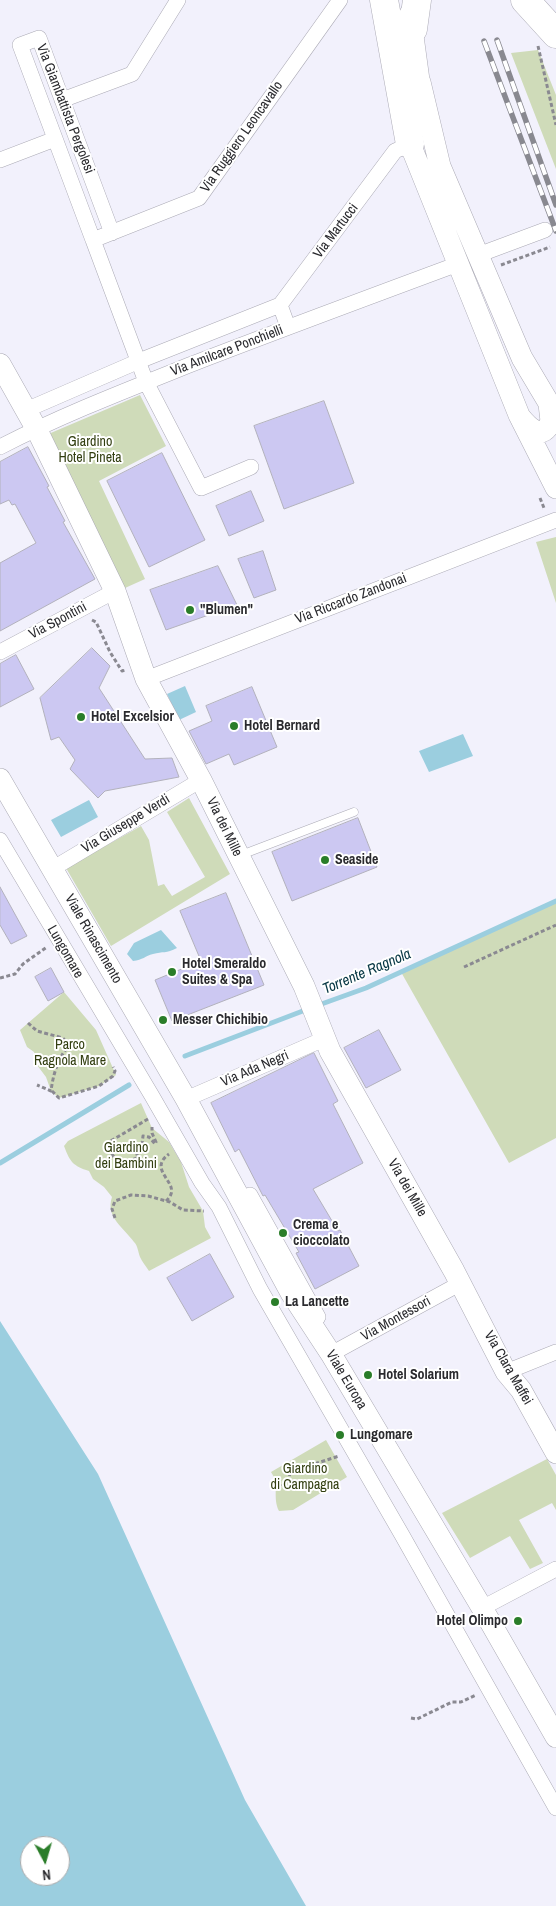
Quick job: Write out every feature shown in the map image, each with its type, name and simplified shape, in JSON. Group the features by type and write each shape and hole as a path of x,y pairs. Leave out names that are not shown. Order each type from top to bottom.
{"highway":[{"path":"384,0 410,144"},
{"path":"413,29 417,0"},
{"path":"525,0 547,39"}],"street":[{"path":"62,100 132,74 178,0"},
{"name":"Via Ruggiero Leoncavallo","path":"112,233 199,198 340,0"},
{"path":"408,0 424,122 419,138 410,144"},
{"name":"Via Giambattista Pergolesi","path":"112,233 39,38 20,45 146,382 201,488 251,467"},
{"path":"420,82 440,166"},
{"path":"0,160 56,139"},
{"path":"410,144 418,144 425,147 432,153 440,166 522,358 553,409 551,421 547,428 542,431 535,431 529,428 519,415"},
{"path":"410,144 519,415 546,489"},
{"name":"Via Martucci","path":"280,305 395,151 410,144"},
{"path":"478,255 545,230"},
{"path":"93,240 112,233"},
{"name":"Via Amilcare Ponchielli","path":"0,447 36,428 146,382 458,264"},
{"path":"280,305 288,327"},
{"name":"Via Amilcare Ponchielli","path":"26,410 139,361 280,305"},
{"name":"Via dei Mille","path":"0,364 36,428 115,591 146,679 201,780 304,986 321,1033 460,1283"},
{"name":"Via Riccardo Zandonai","path":"146,679 556,520"},
{"name":"Via Spontini","path":"0,652 115,591"},
{"name":"Viale Rinascimento","path":"0,779 194,1104"},
{"name":"Via Giuseppe Verdi","path":"52,868 201,780"},
{"name":"Lungomare","path":"0,840 166,1120"},
{"name":"Via Ada Negri","path":"194,1104 321,1033"},
{"name":"Viale Europa","path":"194,1104 291,1293 332,1349 556,1737"},
{"path":"166,1120 202,1183 219,1208 260,1290 556,1808"},
{"name":"Via Montessori","path":"332,1349 460,1283"},
{"name":"Via Clara Maffei","path":"460,1283 506,1372 521,1390 556,1453"},
{"path":"506,1372 556,1352"},
{"path":"482,1608 556,1570"}],"lane":[{"path":"238,856 354,812"}],"path":[{"path":"547,39 556,125"},
{"path":"498,266 550,247"},
{"path":"535,512 544,508 546,489"},
{"path":"86,615 96,622 110,652 122,671"},
{"path":"464,968 556,925"},
{"path":"0,978 14,974 23,964 57,938"},
{"path":"28,1023 37,1031 63,1038 70,1046 62,1053 53,1077 52,1091"},
{"path":"36,1085 52,1091 59,1098 100,1086 114,1076 115,1071 113,1067"},
{"path":"148,1119 109,1142 108,1149 117,1161 124,1163 136,1158 137,1149 142,1145 143,1136 150,1137 155,1144 156,1140 152,1133 152,1128 166,1120"},
{"path":"166,1201 171,1194 172,1187 161,1171 162,1163 166,1156 174,1151"},
{"path":"115,1218 112,1204 126,1196 148,1196 166,1201 183,1210 203,1211"},
{"path":"276,1489 285,1485 290,1475 290,1470 295,1466 308,1466 336,1458 344,1453 354,1453"},
{"path":"411,1718 416,1719 452,1702 460,1702 488,1688"}],"green space":[{"path":"538,50 556,95 556,169 511,53"},
{"name":"Giardino Hotel Pineta","path":"140,395 166,446 99,481 145,579 125,588 72,489 46,435"},
{"path":"556,537 556,603 536,542"},
{"path":"189,798 230,874 111,946 66,868 141,826 149,840 158,886 164,884 172,896 205,877 167,812"},
{"path":"556,901 556,1138 509,1163 401,972"},
{"name":"Parco Ragnola Mare","path":"64,992 96,1030 116,1075 99,1086 59,1098 51,1091 46,1077 37,1065 34,1052 27,1047 20,1030"},
{"name":"Giardino dei Bambini","path":"141,1103 152,1128 169,1142 181,1162 189,1187 203,1211 205,1227 211,1238 149,1271 141,1259 137,1247 117,1222 111,1211 112,1197 104,1187 93,1179 89,1171 73,1163 64,1146 68,1141"},
{"name":"Giardino di Campagna","path":"326,1440 347,1477 293,1510 279,1511 276,1501 274,1477 271,1472"},
{"path":"547,1459 556,1475 556,1510 552,1503 519,1520 543,1563 530,1569 510,1536 470,1558 442,1513"}],"water":[{"path":"185,686 196,712 179,720 167,694"},
{"path":"463,734 473,756 429,772 419,751"},
{"path":"89,800 98,817 61,837 51,820"},
{"path":"161,930 177,948 133,961 127,954 134,943"},
{"path":"0,1321 98,1474 245,1800 306,1906 0,1906"}],"building":[{"path":"324,401 354,483 284,509 254,426"},
{"path":"28,447 49,486 47,487 65,521 63,522 95,579 0,631 0,563 36,543 15,504 12,505 9,500 0,504 0,462"},
{"path":"162,453 205,540 149,567 107,481"},
{"path":"251,491 264,521 229,536 216,506"},
{"path":"263,551 276,590 254,598 238,559"},
{"name":"\"Blumen\"","path":"218,566 237,605 166,630 150,590"},
{"name":"Hotel Excelsior","path":"92,648 110,666 99,688 145,759 172,758 179,777 105,791 98,798 70,769 75,760 59,737 51,740 40,698"},
{"path":"16,655 34,689 0,707 0,664"},
{"name":"Hotel Bernard","path":"252,687 277,747 234,765 229,754 206,764 189,731 212,721 206,706"},
{"name":"Seaside","path":"358,818 377,867 292,901 272,852"},
{"path":"0,887 27,936 11,944 0,925"},
{"path":"226,893 264,985 172,1021 155,980 201,961 180,911"},
{"path":"51,968 64,992 48,1001 35,977"},
{"path":"379,1030 401,1070 366,1088 344,1048"},
{"path":"314,1053 338,1101 333,1104 363,1163 313,1189 338,1231 340,1230 359,1266 315,1289 296,1253 299,1252 265,1195 263,1196 239,1149 235,1152 211,1103"},
{"path":"210,1254 234,1297 192,1321 167,1278"}],"waterway":[{"name":"Torrente Ragnola","path":"316,1006 366,988 556,901"},
{"name":"Torrente Ragnola","path":"185,1056 308,1009"},
{"name":"Torrente Ragnola","path":"0,1163 129,1085"}],"railway":[{"path":"497,40 556,205"},
{"path":"484,41 556,231"}],"place":[{"name":"\"Blumen\"","path":"190,610"},
{"name":"Hotel Excelsior","path":"81,717"},
{"name":"Hotel Bernard","path":"234,726"},
{"name":"Seaside","path":"325,860"},
{"name":"Hotel Smeraldo Suites & Spa","path":"172,972"},
{"name":"Messer Chichibio","path":"163,1020"},
{"name":"Crema e cioccolato","path":"283,1233"},
{"name":"La Lancette","path":"275,1302"},
{"name":"Hotel Solarium","path":"368,1375"},
{"name":"Lungomare","path":"340,1435"},
{"name":"Hotel Olimpo","path":"518,1621"}]}
